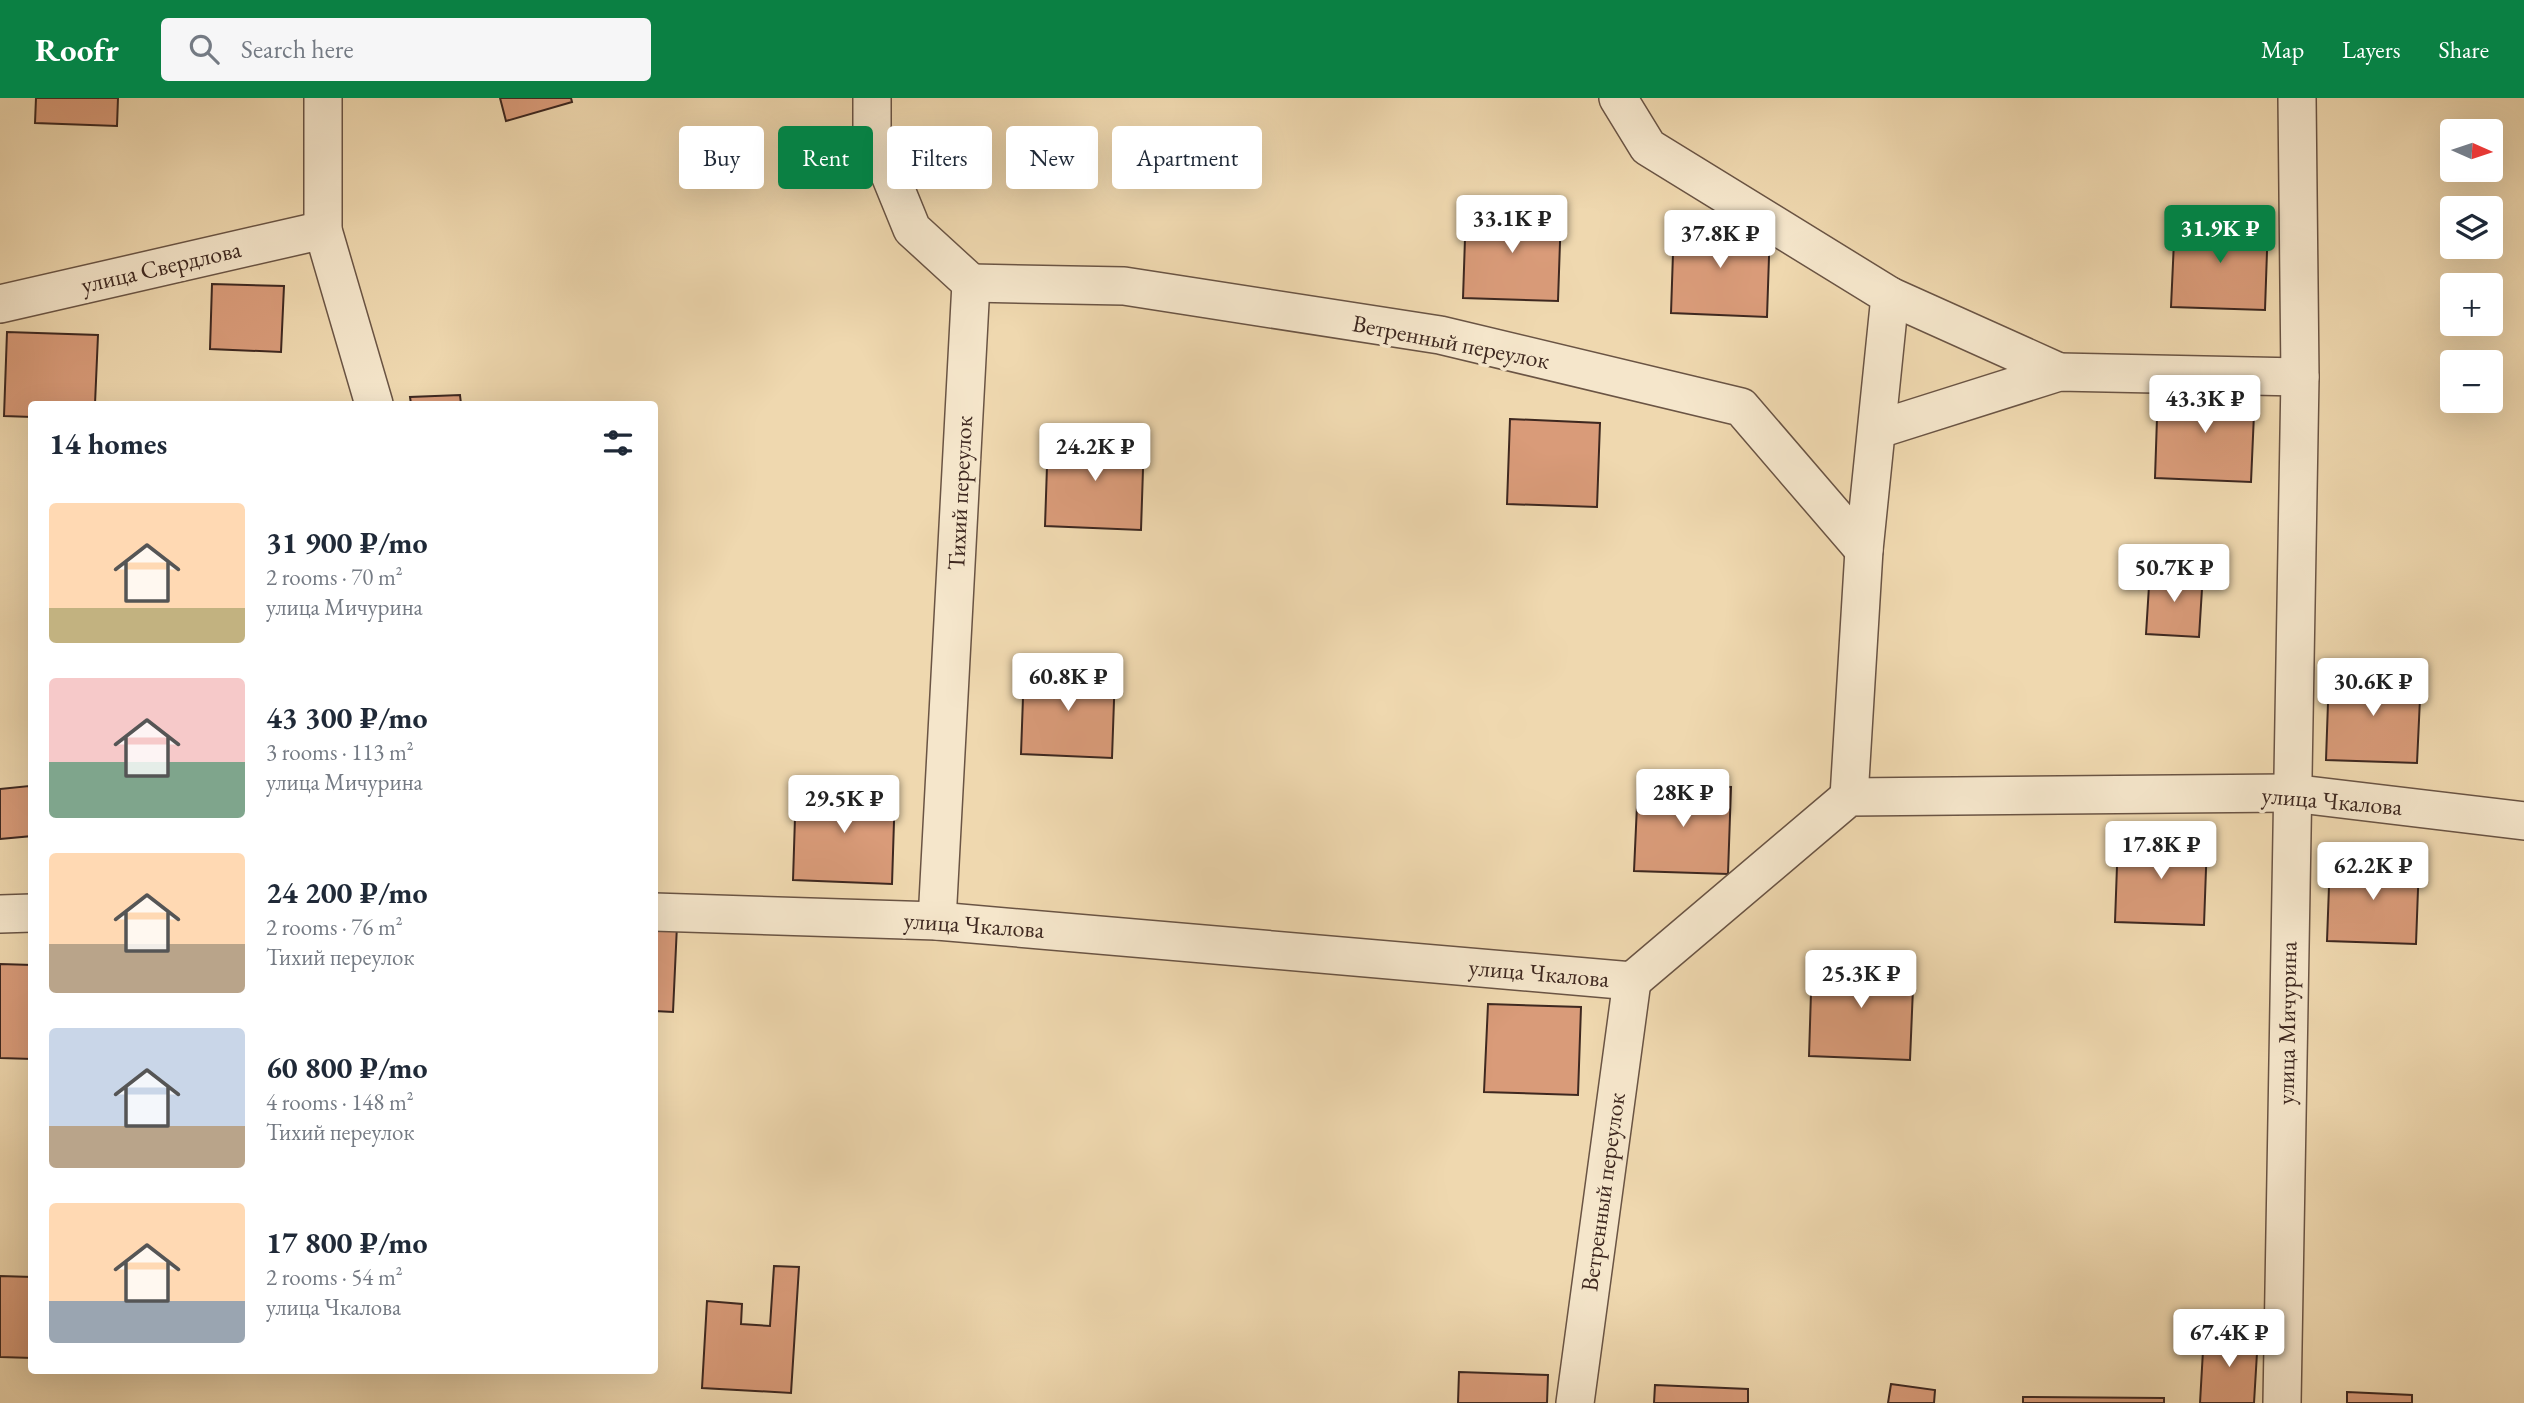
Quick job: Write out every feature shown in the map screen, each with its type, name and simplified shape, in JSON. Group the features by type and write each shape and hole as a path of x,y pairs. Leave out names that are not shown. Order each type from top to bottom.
{"street":[{"path":"323,98 323,230 373,401"},
{"path":"873,98 872,131 912,229 971,283"},
{"path":"1618,98 1648,146 1890,296 2059,372"},
{"name":"улица Мичурина","path":"2282,1403 2300,377 2297,98"},
{"name":"улица Свердлова","path":"0,304 323,230"},
{"name":"Ветренный переулок","path":"971,283 1124,286 1440,335 1741,407 1864,550"},
{"name":"Тихий переулок","path":"937,921 971,283"},
{"path":"1849,797 1864,550 1879,429 1890,296"},
{"path":"1879,429 2059,372 2300,377"},
{"name":"улица Чкалова","path":"658,912 937,921 1632,981 1849,797 2291,793 2524,821"},
{"path":"0,914 28,913"},
{"name":"Ветренный переулок","path":"1575,1403 1632,981"}],"building":[{"path":"36,98 118,98 117,126 35,123"},
{"path":"500,98 571,98 572,102 506,121"},
{"path":"1466,209 1561,213 1558,301 1463,298"},
{"path":"2175,219 2268,222 2265,310 2171,307"},
{"path":"1674,223 1770,227 1767,317 1671,313"},
{"path":"212,284 284,286 281,352 210,349"},
{"path":"7,332 98,335 95,401 28,401 28,417 4,416"},
{"path":"2158,388 2255,391 2251,482 2155,478"},
{"path":"460,395 461,401 411,401 410,397"},
{"path":"1510,419 1600,423 1597,507 1507,504"},
{"path":"1048,436 1144,439 1141,530 1045,526"},
{"path":"2150,570 2203,573 2199,637 2146,634"},
{"path":"1024,669 1115,672 1112,758 1021,754"},
{"path":"2329,674 2421,677 2417,763 2326,760"},
{"path":"1638,783 1731,787 1728,874 1634,871"},
{"path":"28,786 28,836 0,839 0,789"},
{"path":"796,786 895,790 892,884 793,880"},
{"path":"2118,838 2207,841 2204,925 2115,922"},
{"path":"2330,859 2419,862 2416,944 2327,941"},
{"path":"658,924 677,925 673,1012 658,1011"},
{"path":"1812,961 1914,964 1910,1060 1809,1056"},
{"path":"0,964 28,965 28,1059 0,1058"},
{"path":"1488,1004 1581,1007 1578,1095 1484,1092"},
{"path":"774,1266 799,1267 791,1393 702,1388 707,1301 742,1304 741,1324 770,1326"},
{"path":"0,1276 28,1277 28,1358 0,1357"},
{"path":"2204,1333 2258,1336 2254,1403 2200,1403"},
{"path":"1459,1372 1548,1375 1547,1403 1458,1403"},
{"path":"1891,1384 1935,1390 1934,1403 1888,1403"},
{"path":"1655,1385 1748,1389 1748,1403 1654,1403"},
{"path":"2347,1392 2412,1395 2412,1403 2347,1403"},
{"path":"2023,1397 2164,1398 2164,1403 2023,1403"}]}
